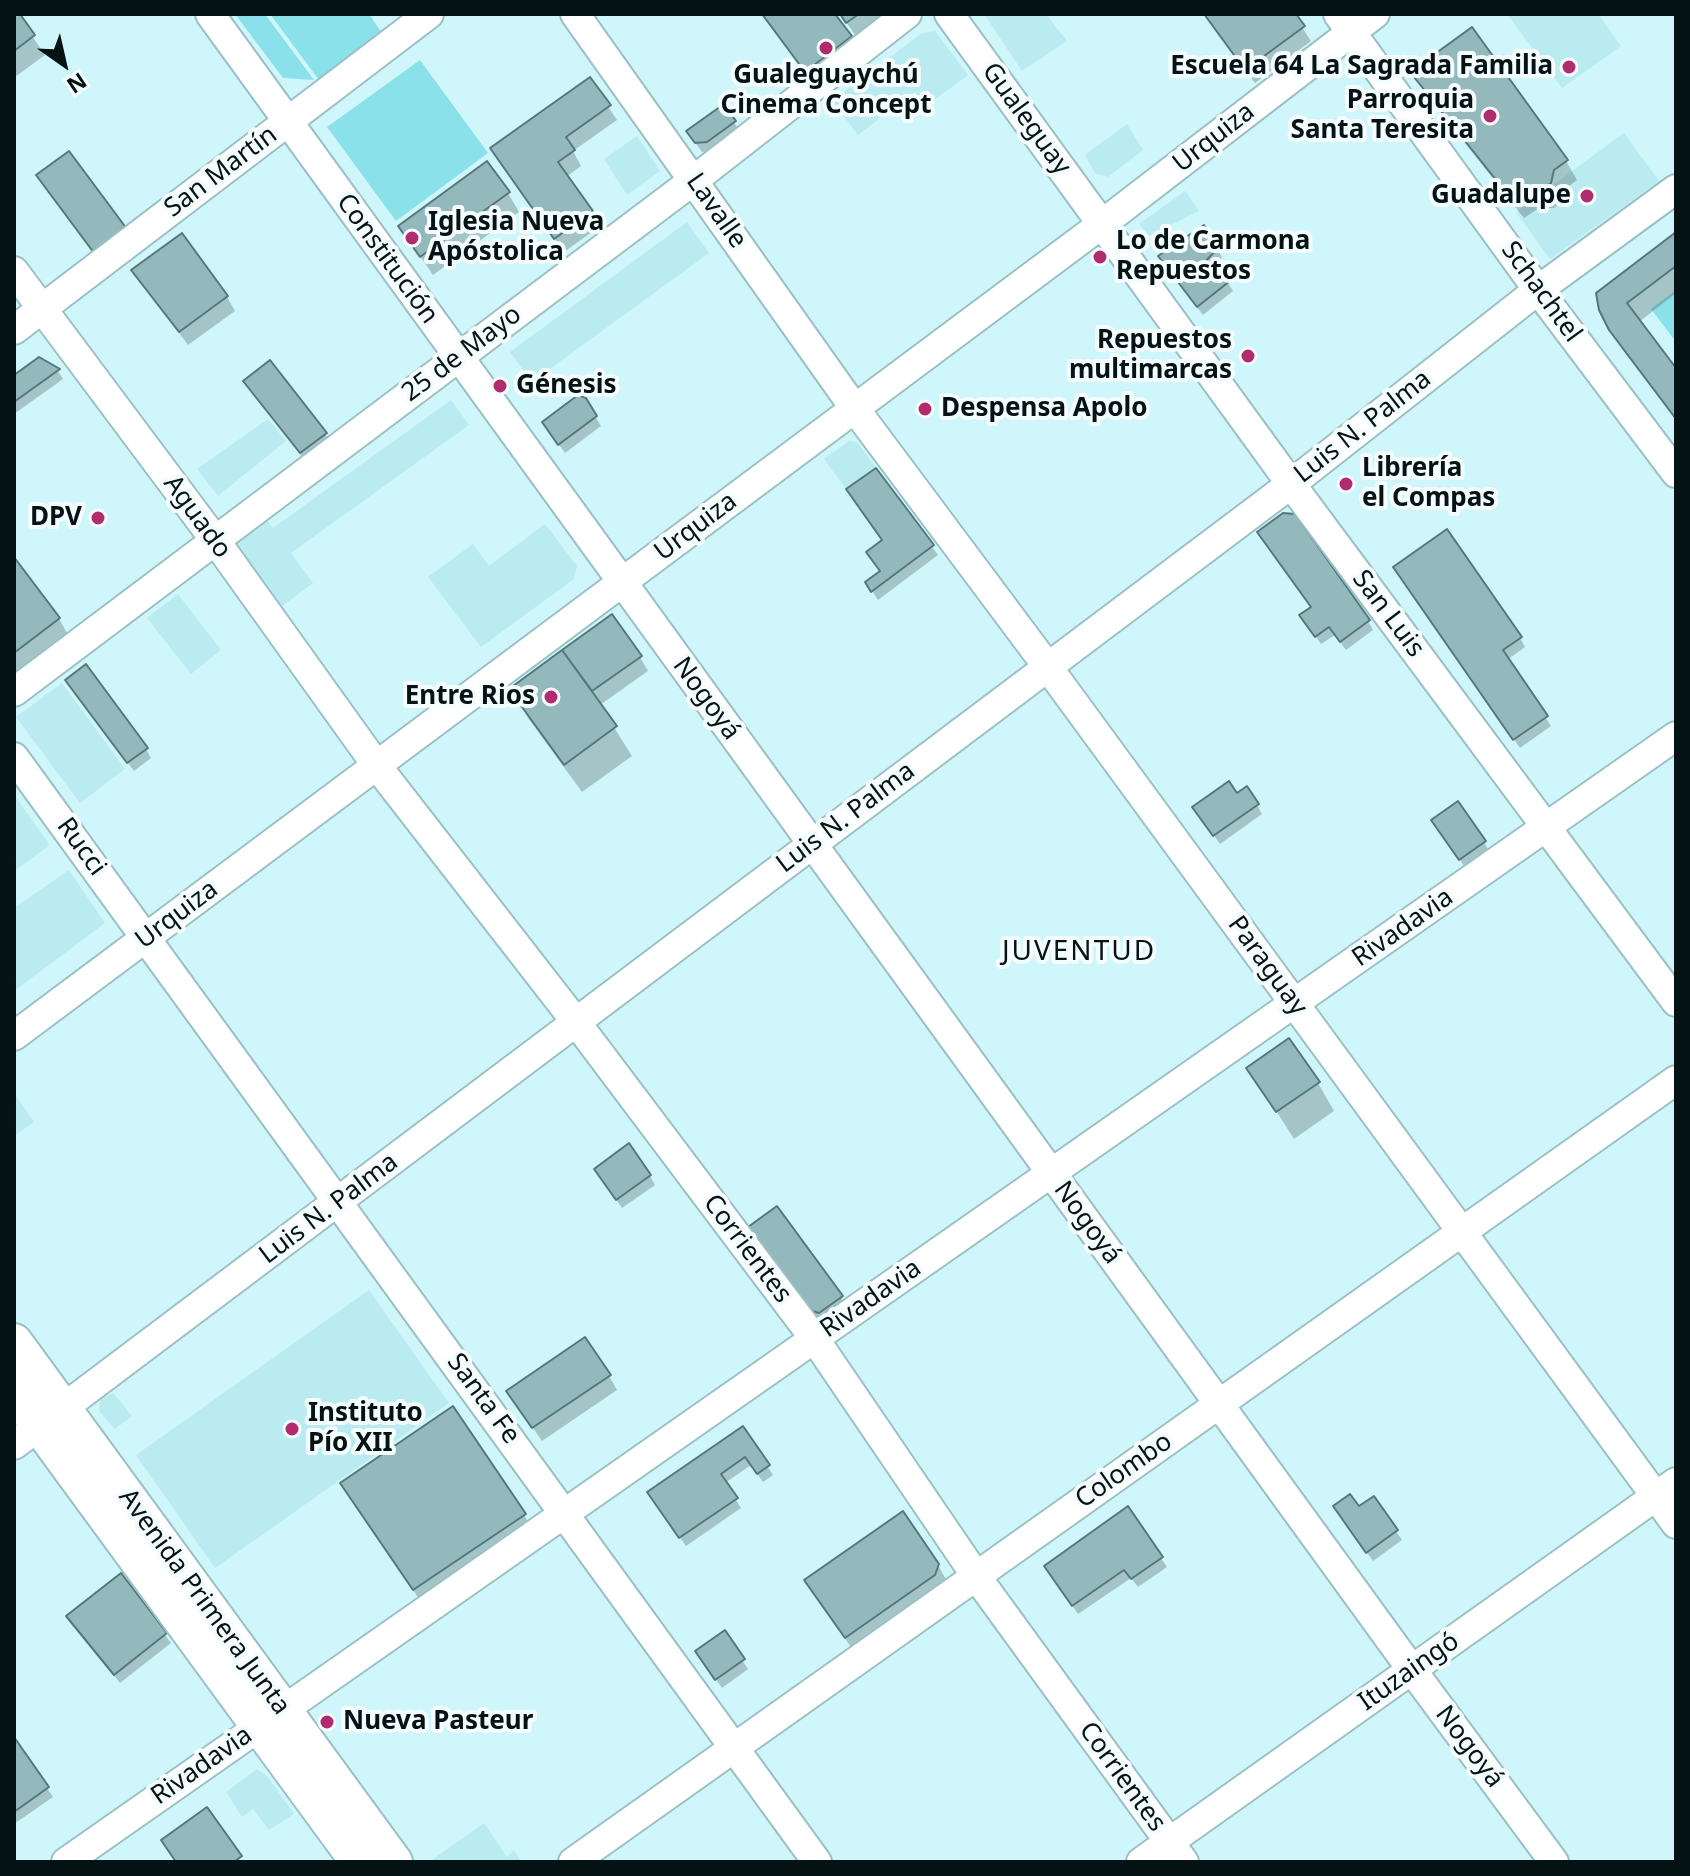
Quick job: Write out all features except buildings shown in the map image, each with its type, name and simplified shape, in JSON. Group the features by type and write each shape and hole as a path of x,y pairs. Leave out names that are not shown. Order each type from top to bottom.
{"main road":[{"name":"Avenida Primera Junta","path":"14,1342 39,1427"},
{"name":"Avenida Primera Junta","path":"14,1391 39,1427 270,1717 394,1862"},
{"name":"Avenida Primera Junta","path":"270,1717 359,1862"}],"street":[{"name":"Constitución","path":"210,14 622,583"},
{"name":"San Martín","path":"14,330 429,14"},
{"name":"Lavalle","path":"575,14 855,409"},
{"name":"25 de Mayo","path":"14,692 694,180 907,14"},
{"name":"Gualeguay","path":"949,14 1102,224"},
{"name":"Urquiza","path":"14,1036 1102,224 1345,23 1375,14"},
{"name":"Schachtel","path":"1345,23 1538,290 1676,473"},
{"name":"Luis N. Palma","path":"39,1427 1291,484 1538,290 1676,189"},
{"name":"San Luis","path":"1102,224 1676,1002"},
{"name":"Aguado","path":"14,271 215,540 377,766"},
{"name":"Paraguay","path":"855,409 1461,1232 1666,1489 1676,1524"},
{"name":"Nogoyá","path":"622,583 1554,1862"},
{"name":"Rivadavia","path":"66,1862 1676,736"},
{"name":"Rucci","path":"14,757 147,937"},
{"name":"Corrientes","path":"377,766 576,1022 814,1338 976,1576 1177,1852"},
{"name":"Santa Fe","path":"147,937 817,1862"},
{"name":"Colombo","path":"573,1862 1676,1080"},
{"name":"Ituzaingó","path":"1141,1862 1177,1852 1412,1670 1666,1489"}],"shaded area":[{"path":"235,14 265,14 314,80 283,78"},
{"path":"270,14 369,14 382,33 319,80"},
{"path":"984,14 1046,14 1067,41 1022,71"},
{"name":"Escuela 64 La Sagrada Familia","path":"1507,14 1598,14 1621,46 1562,88"},
{"path":"935,31 968,75 926,106 915,92 858,135 832,101 922,33"},
{"path":"420,60 488,153 396,221 327,127"},
{"path":"1127,124 1143,150 1108,177 1095,173 1085,155"},
{"name":"Guadalupe","path":"1624,133 1659,181 1550,259 1516,212"},
{"path":"637,136 660,171 627,195 604,159"},
{"path":"1185,191 1199,211 1149,236 1139,224"},
{"path":"687,222 709,253 532,382 510,352"},
{"path":"1676,290 1676,342 1651,309"},
{"path":"451,400 469,425 291,553 313,583 277,610 230,547 267,520 273,528"},
{"path":"268,419 286,441 218,496 197,469"},
{"path":"849,441 857,442 876,468 846,489 824,459"},
{"path":"545,524 577,566 574,579 481,647 428,577 473,544 489,566"},
{"path":"178,594 221,650 191,674 147,618"},
{"path":"62,683 125,769 80,803 16,717"},
{"path":"14,795 50,845 14,871"},
{"path":"69,870 105,923 14,991 14,908"},
{"path":"14,1093 34,1122 14,1136"},
{"name":"Instituto Pío XII","path":"369,1290 449,1403 215,1568 136,1455"},
{"path":"113,1393 132,1416 115,1429 99,1411 100,1400"},
{"path":"257,1769 267,1776 294,1814 269,1830 253,1809 242,1817 226,1792"},
{"path":"484,1823 507,1857 514,1850 521,1862 429,1862"}],"place":[{"name":"Gualeguaychú Cinema Concept","path":"826,48"},
{"name":"Escuela 64 La Sagrada Familia","path":"1569,67"},
{"name":"Parroquia Santa Teresita","path":"1490,116"},
{"name":"Guadalupe","path":"1587,196"},
{"name":"Iglesia Nueva Apóstolica","path":"412,238"},
{"name":"Lo de Carmona Repuestos","path":"1100,257"},
{"name":"Repuestos multimarcas","path":"1248,356"},
{"name":"Génesis","path":"500,386"},
{"name":"Despensa Apolo","path":"925,409"},
{"name":"Librería el Compas","path":"1346,484"},
{"name":"DPV","path":"98,518"},
{"name":"Entre Rios","path":"551,697"},
{"name":"Instituto Pío XII","path":"292,1429"},
{"name":"Nueva Pasteur","path":"327,1722"}],"district":[{"name":"JUVENTUD","path":"1079,952"}]}
